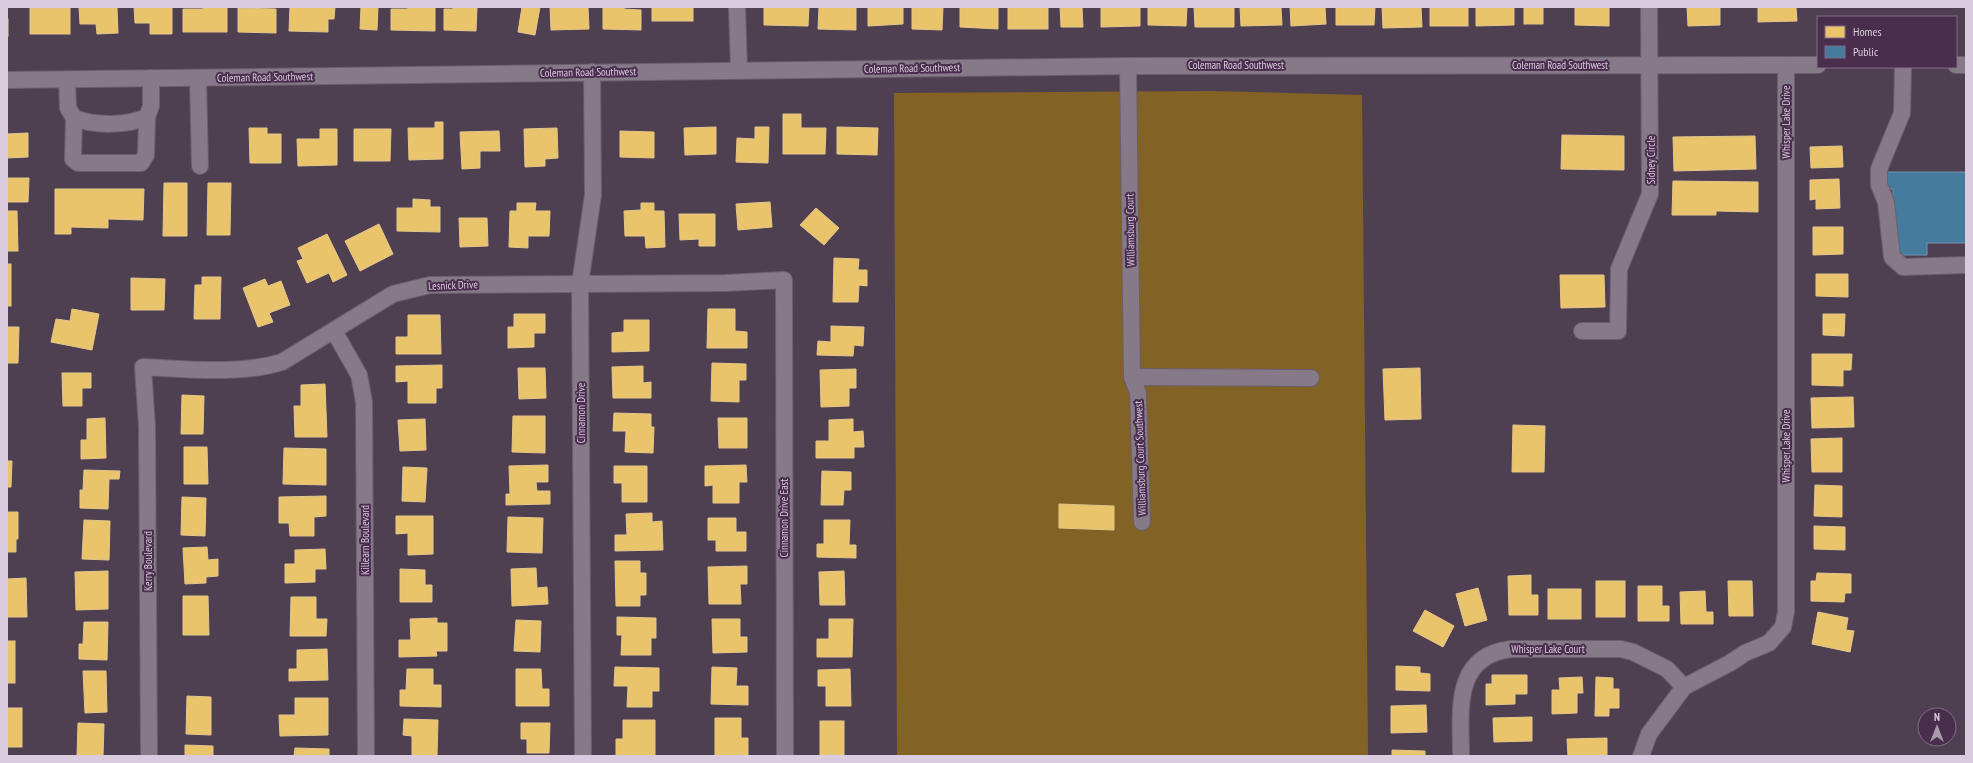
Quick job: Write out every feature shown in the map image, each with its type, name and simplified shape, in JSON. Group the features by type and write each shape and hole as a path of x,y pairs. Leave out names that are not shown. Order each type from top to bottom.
{"street":[{"path":"737,7 739,70"},
{"name":"Sidney Circle","path":"1582,331 1618,331 1619,269 1650,194 1649,7"},
{"name":"Whisper Lake Drive","path":"1641,756 1649,734 1684,687 1730,663 1744,653 1769,643 1782,627 1786,612 1786,65"},
{"name":"Coleman Road Southwest","path":"7,80 1128,66 1817,65"},
{"name":"Williamsburg Court","path":"1128,66 1132,377 1138,394"},
{"path":"1903,68 1902,113 1879,169 1879,185 1886,202 1892,257 1903,267 1966,265"},
{"name":"Cinnamon Drive","path":"584,756 580,284 592,195 592,72"},
{"path":"67,80 68,108 74,118 73,159 78,163 141,163 146,155 147,117 151,106 151,78"},
{"path":"198,78 200,166"},
{"path":"74,118 87,123 134,123 147,117"},
{"name":"Lesnick Drive","path":"143,367 196,370 257,368 270,366 282,362 393,294 418,287 444,284 725,283 784,280"},
{"name":"Cinnamon Drive East","path":"784,280 785,756"},
{"name":"Killearn Boulevard","path":"334,331 359,375 364,402 366,756"},
{"name":"Kerry Boulevard","path":"143,367 147,427 149,756"},
{"path":"1132,377 1311,378"},
{"name":"Williamsburg Court Southwest","path":"1138,394 1142,522"},
{"name":"Whisper Lake Court","path":"1461,756 1461,700 1463,688 1474,666 1487,656 1499,650 1511,648 1621,649 1633,652 1667,669 1684,687"}],"shaded area":[{"path":"1211,91 1362,95 1368,756 897,756 894,93"}],"building: Homes":[{"path":"79,7 117,7 118,33 97,34 96,24 80,24"},
{"path":"134,7 172,7 172,34 150,34 150,23 135,23"},
{"path":"203,7 227,8 227,32 183,32 183,9 203,9"},
{"path":"290,7 335,7 334,19 328,19 328,32 289,31"},
{"path":"361,7 378,7 377,30 360,29"},
{"path":"408,7 435,7 435,31 391,30 391,9 408,9"},
{"path":"453,7 477,8 476,31 444,30 444,9 453,9"},
{"path":"522,7 540,7 535,35 518,32"},
{"path":"550,7 588,7 589,29 551,30"},
{"path":"603,7 624,7 624,9 641,10 641,30 603,29"},
{"path":"652,7 693,7 693,21 652,21"},
{"path":"764,7 809,7 808,26 764,25"},
{"path":"819,7 856,7 856,30 818,29"},
{"path":"868,7 903,7 903,24 868,26"},
{"path":"912,7 943,7 942,30 912,29"},
{"path":"960,7 998,7 998,29 960,27"},
{"path":"1008,7 1048,7 1048,29 1008,29"},
{"path":"1060,7 1082,7 1083,27 1061,27"},
{"path":"1101,7 1140,7 1140,26 1101,27"},
{"path":"1148,7 1187,7 1186,26 1148,25"},
{"path":"1194,7 1234,7 1234,27 1195,27"},
{"path":"1240,7 1281,7 1282,25 1241,26"},
{"path":"1290,7 1325,7 1326,24 1291,26"},
{"path":"1336,7 1375,7 1374,25 1336,25"},
{"path":"1382,7 1421,7 1422,27 1383,28"},
{"path":"1430,7 1468,7 1468,26 1430,26"},
{"path":"1476,7 1514,7 1514,25 1476,26"},
{"path":"1524,7 1543,7 1543,24 1524,24"},
{"path":"1575,7 1609,7 1609,26 1575,25"},
{"path":"1687,7 1720,7 1720,25 1688,26"},
{"path":"1758,7 1796,7 1797,21 1758,22"},
{"path":"30,8 70,8 70,34 30,34"},
{"path":"238,8 276,9 276,33 238,32"},
{"path":"8,19 8,36 7,36"},
{"path":"783,114 801,114 801,128 826,128 825,154 783,154"},
{"path":"435,122 443,122 443,159 409,160 408,128 435,128"},
{"path":"716,127 716,154 685,155 684,128"},
{"path":"755,127 769,127 768,163 736,162 737,138 755,139"},
{"path":"837,127 878,128 877,155 837,154"},
{"path":"249,128 267,128 267,134 281,134 281,163 250,163"},
{"path":"557,128 558,158 545,159 545,166 525,167 524,129"},
{"path":"320,129 337,129 337,165 298,166 297,139 320,139"},
{"path":"354,129 391,129 390,161 354,161"},
{"path":"499,131 500,151 480,151 480,168 462,169 460,132"},
{"path":"620,131 654,132 654,158 620,157"},
{"path":"28,133 28,157 7,158 7,134"},
{"path":"1562,135 1624,136 1624,170 1561,169"},
{"path":"1755,136 1756,169 1674,171 1673,137"},
{"path":"1842,146 1843,167 1811,168 1810,147"},
{"path":"7,178 29,178 28,202 7,202"},
{"path":"1839,179 1840,208 1816,209 1816,199 1810,200 1810,180"},
{"path":"1673,181 1758,182 1758,212 1716,211 1716,215 1672,215"},
{"path":"164,183 187,183 187,236 163,236"},
{"path":"208,183 231,183 230,235 207,235"},
{"path":"55,189 144,189 143,220 108,219 108,228 71,227 71,234 55,234"},
{"path":"413,199 430,200 430,207 440,207 440,232 397,231 397,208 413,208"},
{"path":"770,202 772,227 738,230 736,204"},
{"path":"517,203 536,203 535,211 550,211 549,236 528,236 528,248 509,247 510,211 517,211"},
{"path":"641,203 654,203 654,211 664,211 665,247 646,248 645,236 625,236 624,211 641,210"},
{"path":"816,208 839,228 824,245 800,225"},
{"path":"7,211 17,211 18,251 7,251"},
{"path":"679,214 715,214 715,246 699,246 699,239 680,240"},
{"path":"459,218 487,218 488,246 460,247"},
{"path":"379,224 393,254 360,271 345,241"},
{"path":"1813,227 1843,227 1843,254 1813,255"},
{"path":"327,234 347,275 333,282 329,273 307,283 297,261 303,259 298,248"},
{"path":"834,258 859,259 858,270 867,270 867,286 859,285 858,302 833,302"},
{"path":"7,264 11,264 11,306 7,306"},
{"path":"1816,274 1848,274 1848,297 1816,296"},
{"path":"1560,275 1604,275 1605,307 1561,308"},
{"path":"202,277 221,277 220,319 194,319 195,285 202,285"},
{"path":"131,278 165,279 164,310 131,310"},
{"path":"265,279 268,286 281,281 290,305 269,313 273,322 258,327 243,288"},
{"path":"72,309 99,314 92,350 51,342 56,319 70,321"},
{"path":"708,309 735,309 735,331 747,332 747,348 707,348"},
{"path":"514,314 545,314 545,333 534,333 534,347 508,348 508,327 514,327"},
{"path":"1823,314 1845,314 1844,336 1823,335"},
{"path":"408,315 440,315 441,354 396,354 396,337 408,337"},
{"path":"624,320 649,320 649,351 612,352 612,333 624,332"},
{"path":"831,326 864,327 863,346 854,345 853,356 817,355 818,341 831,342"},
{"path":"7,327 19,327 18,363 7,363"},
{"path":"1812,354 1852,354 1851,370 1843,370 1843,386 1812,385"},
{"path":"712,363 746,364 746,380 739,380 739,402 711,401"},
{"path":"442,365 442,388 436,388 436,403 408,403 408,381 396,382 396,366"},
{"path":"643,366 643,383 651,382 651,398 613,398 612,367"},
{"path":"518,368 545,368 546,398 519,399"},
{"path":"1420,368 1421,419 1385,420 1383,369"},
{"path":"856,369 856,388 849,388 849,406 821,407 820,370"},
{"path":"62,373 91,373 91,388 82,388 82,406 63,406"},
{"path":"325,384 327,437 295,437 294,406 301,406 301,385"},
{"path":"182,395 204,396 203,434 181,434"},
{"path":"1853,397 1854,427 1812,428 1811,398"},
{"path":"614,413 651,414 651,427 654,427 653,453 625,452 626,431 613,431"},
{"path":"513,416 545,416 545,453 512,452"},
{"path":"105,418 106,458 81,459 81,440 87,440 87,419"},
{"path":"718,418 747,418 747,448 719,448"},
{"path":"425,419 426,450 400,451 398,420"},
{"path":"853,419 853,432 863,431 864,447 854,447 854,458 816,458 816,441 829,441 829,420"},
{"path":"1513,425 1545,426 1544,472 1512,472"},
{"path":"1842,438 1842,472 1812,472 1811,439"},
{"path":"184,447 207,447 208,484 184,484"},
{"path":"284,448 326,449 326,485 283,484"},
{"path":"7,461 12,461 11,487 7,487"},
{"path":"548,465 548,482 536,482 537,491 550,491 550,504 506,505 506,494 510,494 509,466"},
{"path":"746,465 747,482 739,482 739,503 713,503 713,485 705,486 705,466"},
{"path":"614,466 647,466 647,502 622,502 622,483 614,483"},
{"path":"403,467 427,468 425,502 402,501"},
{"path":"84,470 120,471 119,479 109,479 108,509 80,508 80,490 83,490"},
{"path":"822,471 851,472 851,490 844,490 843,505 821,505"},
{"path":"1815,485 1842,486 1842,517 1814,516"},
{"path":"326,496 326,516 314,517 314,536 290,536 289,523 279,523 279,497"},
{"path":"182,497 206,498 205,536 181,535"},
{"path":"1059,504 1114,506 1114,530 1059,528"},
{"path":"7,512 18,512 18,539 16,539 16,552 7,552"},
{"path":"652,513 652,522 662,521 663,550 615,551 615,535 627,535 626,514"},
{"path":"396,516 433,516 433,554 408,555 408,533 396,534"},
{"path":"508,517 543,518 542,553 507,552"},
{"path":"708,518 736,518 736,532 746,532 746,551 716,551 716,540 708,540"},
{"path":"84,520 110,521 109,560 82,559"},
{"path":"824,520 850,520 849,545 856,545 856,558 817,557 817,544 824,544"},
{"path":"1814,526 1845,527 1845,550 1814,549"},
{"path":"207,547 208,560 218,559 218,576 206,577 206,583 185,584 183,548"},
{"path":"325,549 326,569 315,569 315,582 285,583 285,564 295,564 295,550"},
{"path":"615,561 640,561 640,573 646,573 646,595 640,595 640,606 616,606"},
{"path":"747,566 747,584 740,584 741,604 709,604 708,567"},
{"path":"536,568 537,588 547,587 548,604 512,606 511,569"},
{"path":"400,569 425,570 425,585 432,585 432,602 400,602"},
{"path":"108,571 108,609 76,610 75,572"},
{"path":"844,571 845,605 820,605 819,572"},
{"path":"1817,573 1851,574 1851,593 1845,593 1844,602 1811,601 1811,581 1816,581"},
{"path":"1531,575 1531,595 1538,595 1538,615 1509,615 1508,576"},
{"path":"26,578 27,617 7,617 7,579"},
{"path":"1596,581 1625,581 1625,617 1596,617"},
{"path":"1728,581 1752,581 1753,616 1729,616"},
{"path":"1638,586 1662,586 1662,606 1669,606 1669,621 1638,621"},
{"path":"1478,588 1487,620 1465,626 1456,594"},
{"path":"1548,589 1581,589 1581,619 1548,619"},
{"path":"1705,591 1706,612 1713,612 1713,624 1681,624 1680,592"},
{"path":"183,596 208,596 209,635 183,635"},
{"path":"291,597 316,597 316,619 327,619 326,636 290,636"},
{"path":"1425,610 1454,626 1443,647 1413,631"},
{"path":"1818,612 1848,618 1846,630 1854,631 1850,652 1812,644"},
{"path":"617,617 656,618 656,638 651,638 651,655 621,655 622,635 617,635"},
{"path":"437,618 437,623 447,623 447,651 436,651 437,656 399,657 399,640 411,640 410,619"},
{"path":"712,619 740,619 740,637 747,637 747,652 713,653"},
{"path":"829,619 853,619 852,657 817,657 817,639 829,639"},
{"path":"516,620 541,621 540,652 514,651"},
{"path":"84,622 108,622 107,660 79,659 79,644 83,644"},
{"path":"7,641 15,641 15,683 7,683"},
{"path":"327,649 328,680 289,681 289,669 297,669 297,650"},
{"path":"1396,666 1420,667 1420,673 1430,674 1430,691 1396,690"},
{"path":"615,667 659,668 659,691 652,691 652,707 627,707 628,686 614,686"},
{"path":"712,667 737,668 736,686 748,686 748,705 711,704"},
{"path":"407,669 433,669 433,685 441,685 441,707 400,706 400,690 406,690"},
{"path":"516,669 541,669 542,689 549,689 549,706 516,706"},
{"path":"850,669 851,706 826,706 826,686 818,686 818,670"},
{"path":"83,671 106,671 107,712 85,713"},
{"path":"1492,675 1527,675 1527,694 1515,694 1515,704 1486,705 1486,684 1492,684"},
{"path":"1582,677 1583,693 1577,693 1577,713 1552,714 1552,690 1560,690 1559,678"},
{"path":"1596,677 1613,678 1613,689 1619,689 1619,708 1609,708 1609,716 1595,716"},
{"path":"187,696 211,697 211,735 186,734"},
{"path":"295,698 328,698 328,735 280,736 279,715 295,715"},
{"path":"1426,705 1427,732 1391,733 1391,706"},
{"path":"7,708 22,708 22,747 7,747"},
{"path":"1532,717 1532,741 1494,742 1493,718"},
{"path":"715,718 741,718 741,738 748,738 748,756 715,756"},
{"path":"404,719 438,720 437,756 412,756 412,736 403,735"},
{"path":"623,720 655,720 655,756 616,756 616,739 623,739"},
{"path":"820,721 844,721 844,755 820,755"},
{"path":"78,723 104,724 103,756 77,756"},
{"path":"521,723 550,723 549,753 527,753 527,739 521,739"},
{"path":"1607,738 1607,756 1568,756 1567,739"},
{"path":"185,745 213,746 213,756 185,756"},
{"path":"295,748 329,749 329,756 294,756"},
{"path":"1392,750 1425,751 1425,756 1392,756"}],"building: Public":[{"path":"1882,172 1966,172 1966,243 1927,243 1927,255 1893,255 1893,189 1882,189"}]}
